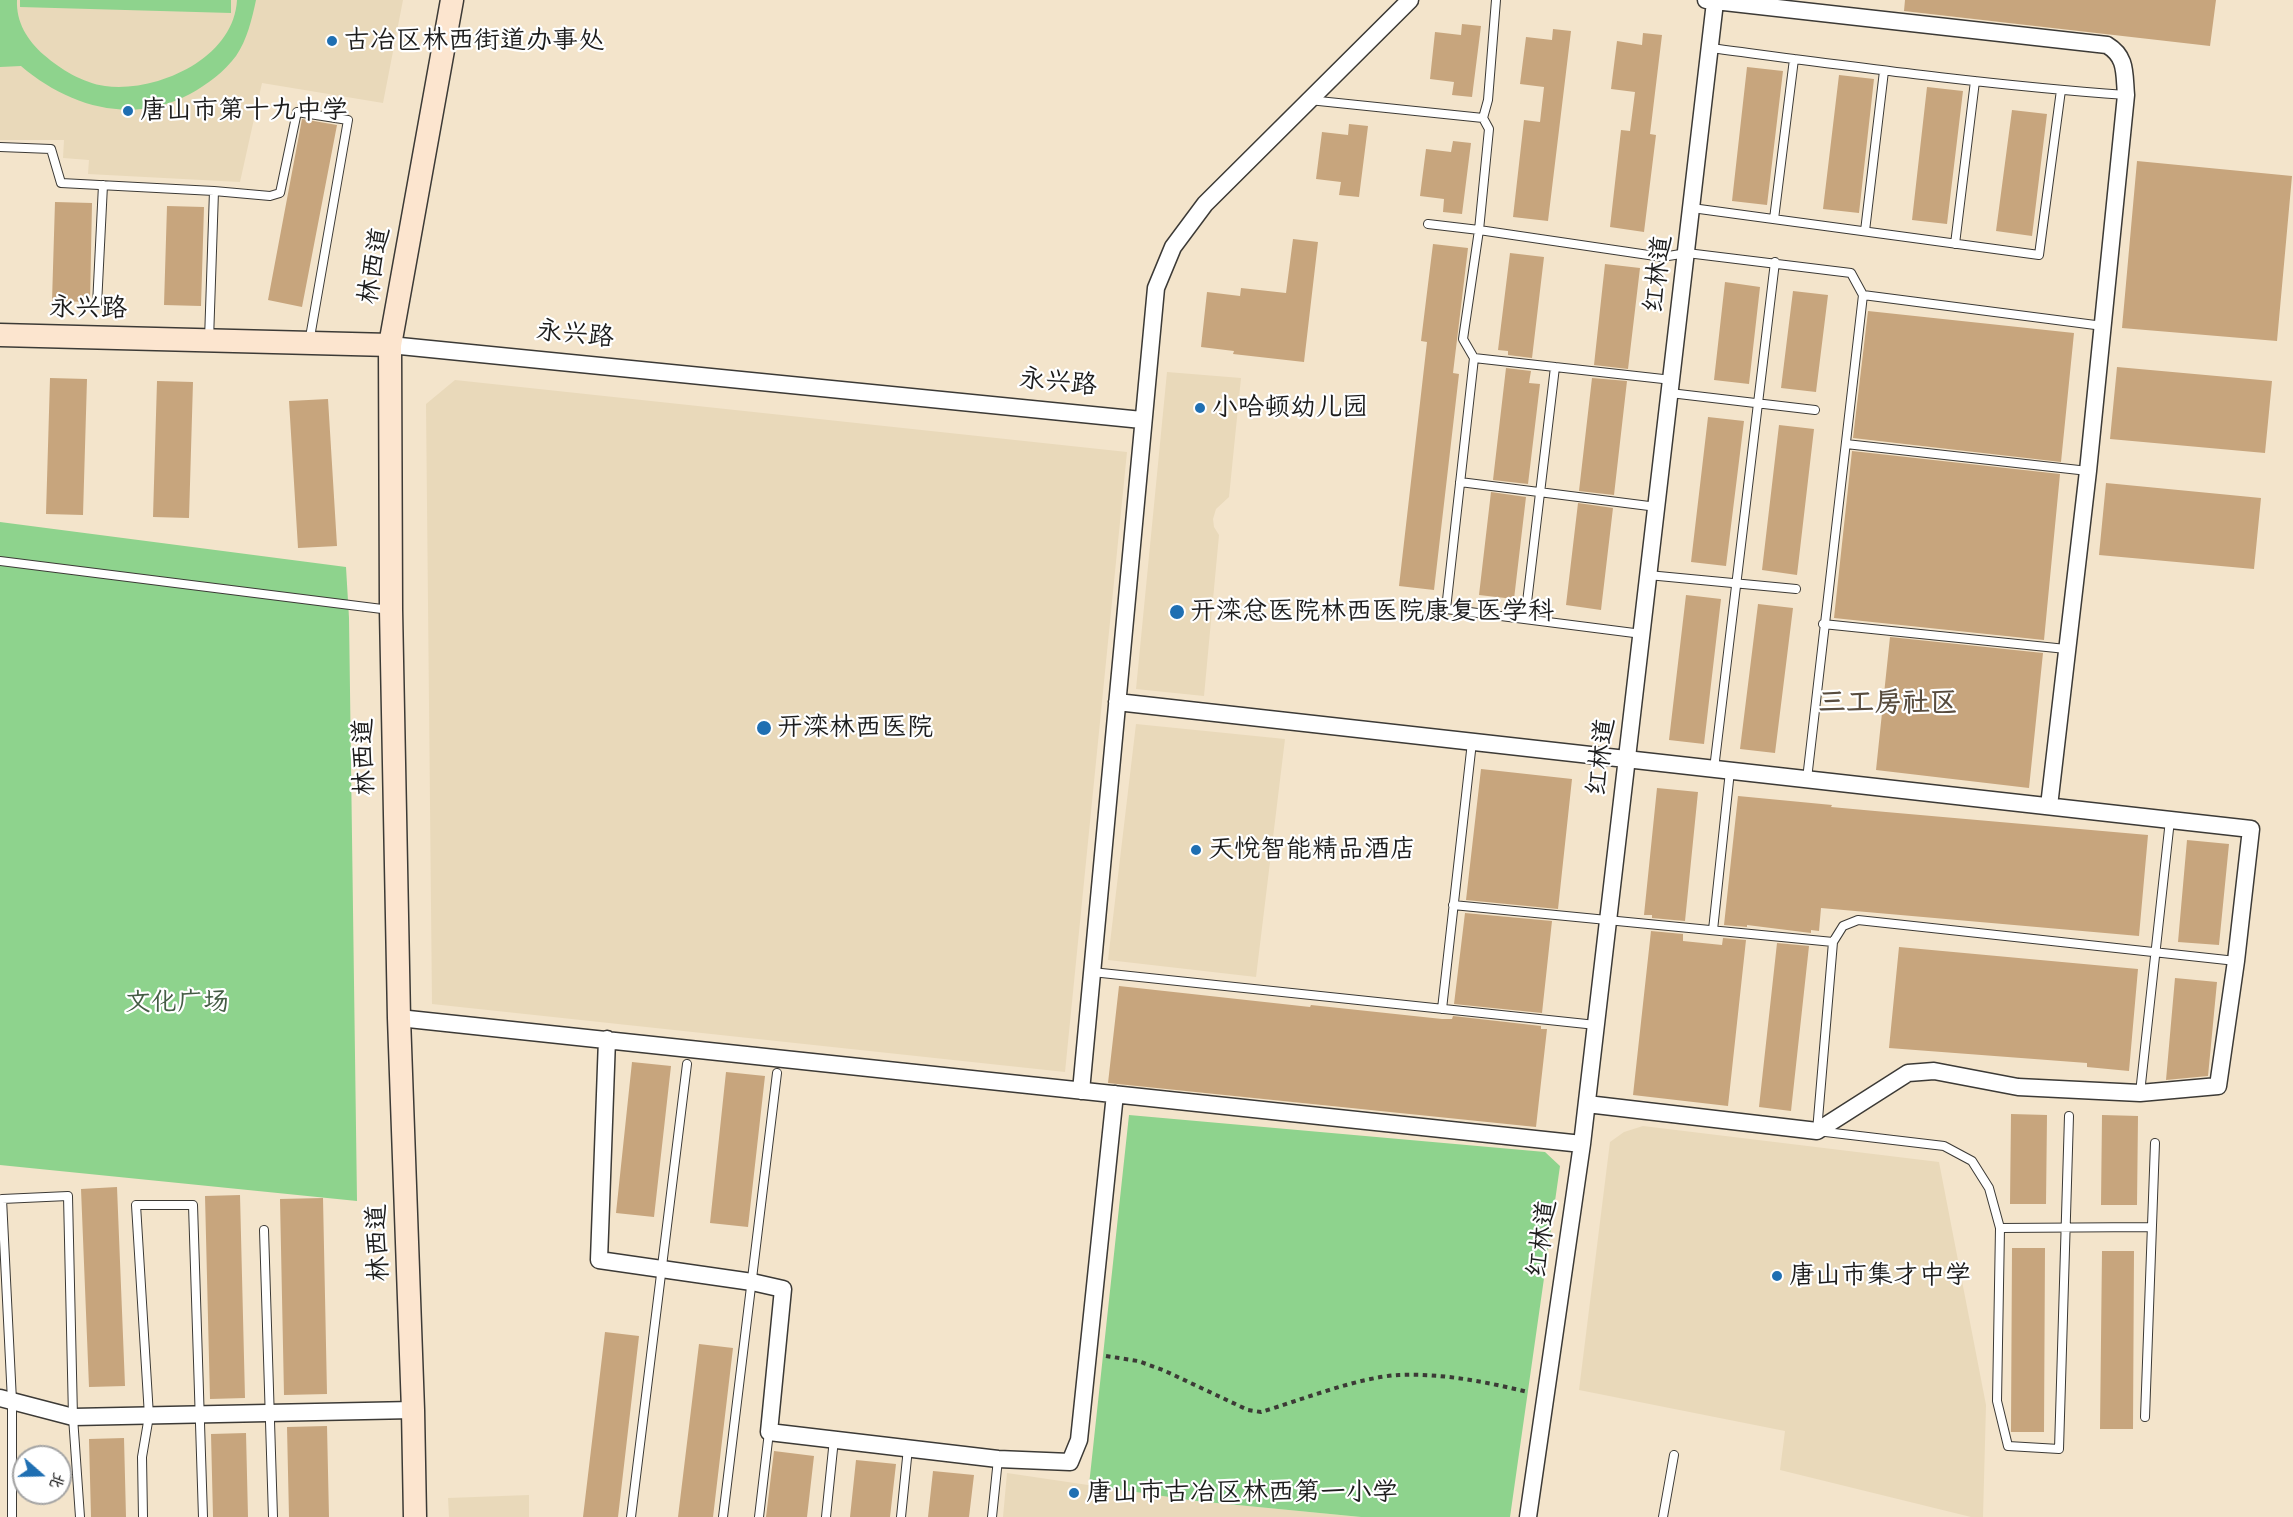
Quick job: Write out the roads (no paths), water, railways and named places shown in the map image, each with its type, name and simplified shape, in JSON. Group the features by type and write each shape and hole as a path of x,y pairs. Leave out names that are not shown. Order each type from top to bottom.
{"main road":[{"name":"林西道","path":"415,1517 399,1018 391,610 390,345 452,0"},
{"name":"永兴路","path":"0,335 390,345"}],"street":[{"path":"1081,1091 1156,288 1173,247 1205,204 1410,0"},
{"path":"1710,1 2107,45 2118,52 2123,65 2126,95 2088,471 2049,806"},
{"name":"红林道","path":"1528,1517 1587,1104 1710,48 1710,1"},
{"name":"永兴路","path":"390,345 1142,420"},
{"path":"1117,702 2251,829 2236,961 2218,1086 2140,1094 2018,1087 1934,1071 1908,1073 1817,1131 1587,1104"},
{"path":"399,1018 1582,1144"},
{"path":"607,1039 599,1260 752,1282 783,1290 769,1432 998,1459 1070,1462 1079,1440 1115,1094"},
{"path":"6,1400 73,1417 413,1410"}],"lane":[{"path":"1496,0 1488,100 1483,118 1489,129 1479,230 1463,339 1474,358 1446,609 1642,634"},
{"path":"1710,48 1884,71 2126,95"},
{"path":"1774,219 1794,59"},
{"path":"1865,231 1884,71"},
{"path":"1954,244 1975,81"},
{"path":"1692,208 2039,255 2061,90"},
{"path":"1309,100 1483,118"},
{"path":"0,147 51,149 61,183 270,196 280,193 297,112 348,120 309,343"},
{"path":"97,305 103,185"},
{"path":"209,340 214,191"},
{"path":"1428,224 1662,257 1687,253 1851,273 1863,296 1806,779"},
{"path":"1713,930 1736,583 1774,262"},
{"path":"1863,296 2103,326"},
{"path":"1474,358 1555,367 1757,403 1815,410"},
{"path":"1526,619 1555,367"},
{"path":"1846,444 2088,471"},
{"path":"1460,482 1657,507"},
{"path":"0,561 391,610"},
{"path":"1648,575 1796,589"},
{"path":"1823,624 2067,649"},
{"path":"1442,1009 1472,742"},
{"path":"2140,1094 2170,820"},
{"path":"1453,905 1833,942"},
{"path":"2069,1116 2059,1449 2008,1446 1997,1401 2000,1228 1989,1188 1972,1161 1944,1146 1817,1131 1833,942 1843,926 1858,920 2236,961"},
{"path":"1092,972 1596,1025"},
{"path":"632,1517 687,1064"},
{"path":"723,1517 777,1073"},
{"path":"2145,1417 2155,1143"},
{"path":"12,1517 6,1400 2,1198 68,1196 73,1417 80,1517"},
{"path":"143,1517 142,1457 149,1416 136,1205 193,1205 203,1517"},
{"path":"2000,1228 2151,1227"},
{"path":"264,1230 273,1517"},
{"path":"759,1517 769,1432"},
{"path":"826,1517 834,1439"},
{"path":"901,1517 908,1448"},
{"path":"1663,1517 1674,1455"},
{"path":"992,1517 998,1459"}],"place":[{"name":"古冶区林西街道办事处","path":"332,41"},
{"name":"唐山市第十九中学","path":"128,111"},
{"name":"小哈顿幼儿园","path":"1200,408"},
{"name":"开滦总医院林西医院康复医学科","path":"1177,612"},
{"name":"开滦林西医院","path":"764,728"},
{"name":"天悦智能精品酒店","path":"1196,850"},
{"name":"唐山市集才中学","path":"1777,1276"},
{"name":"唐山市古冶区林西第一小学","path":"1074,1493"}],"district":[{"name":"三工房社区","path":"1888,704"}],"park label":[{"name":"文化广场","path":"177,1003"}]}
